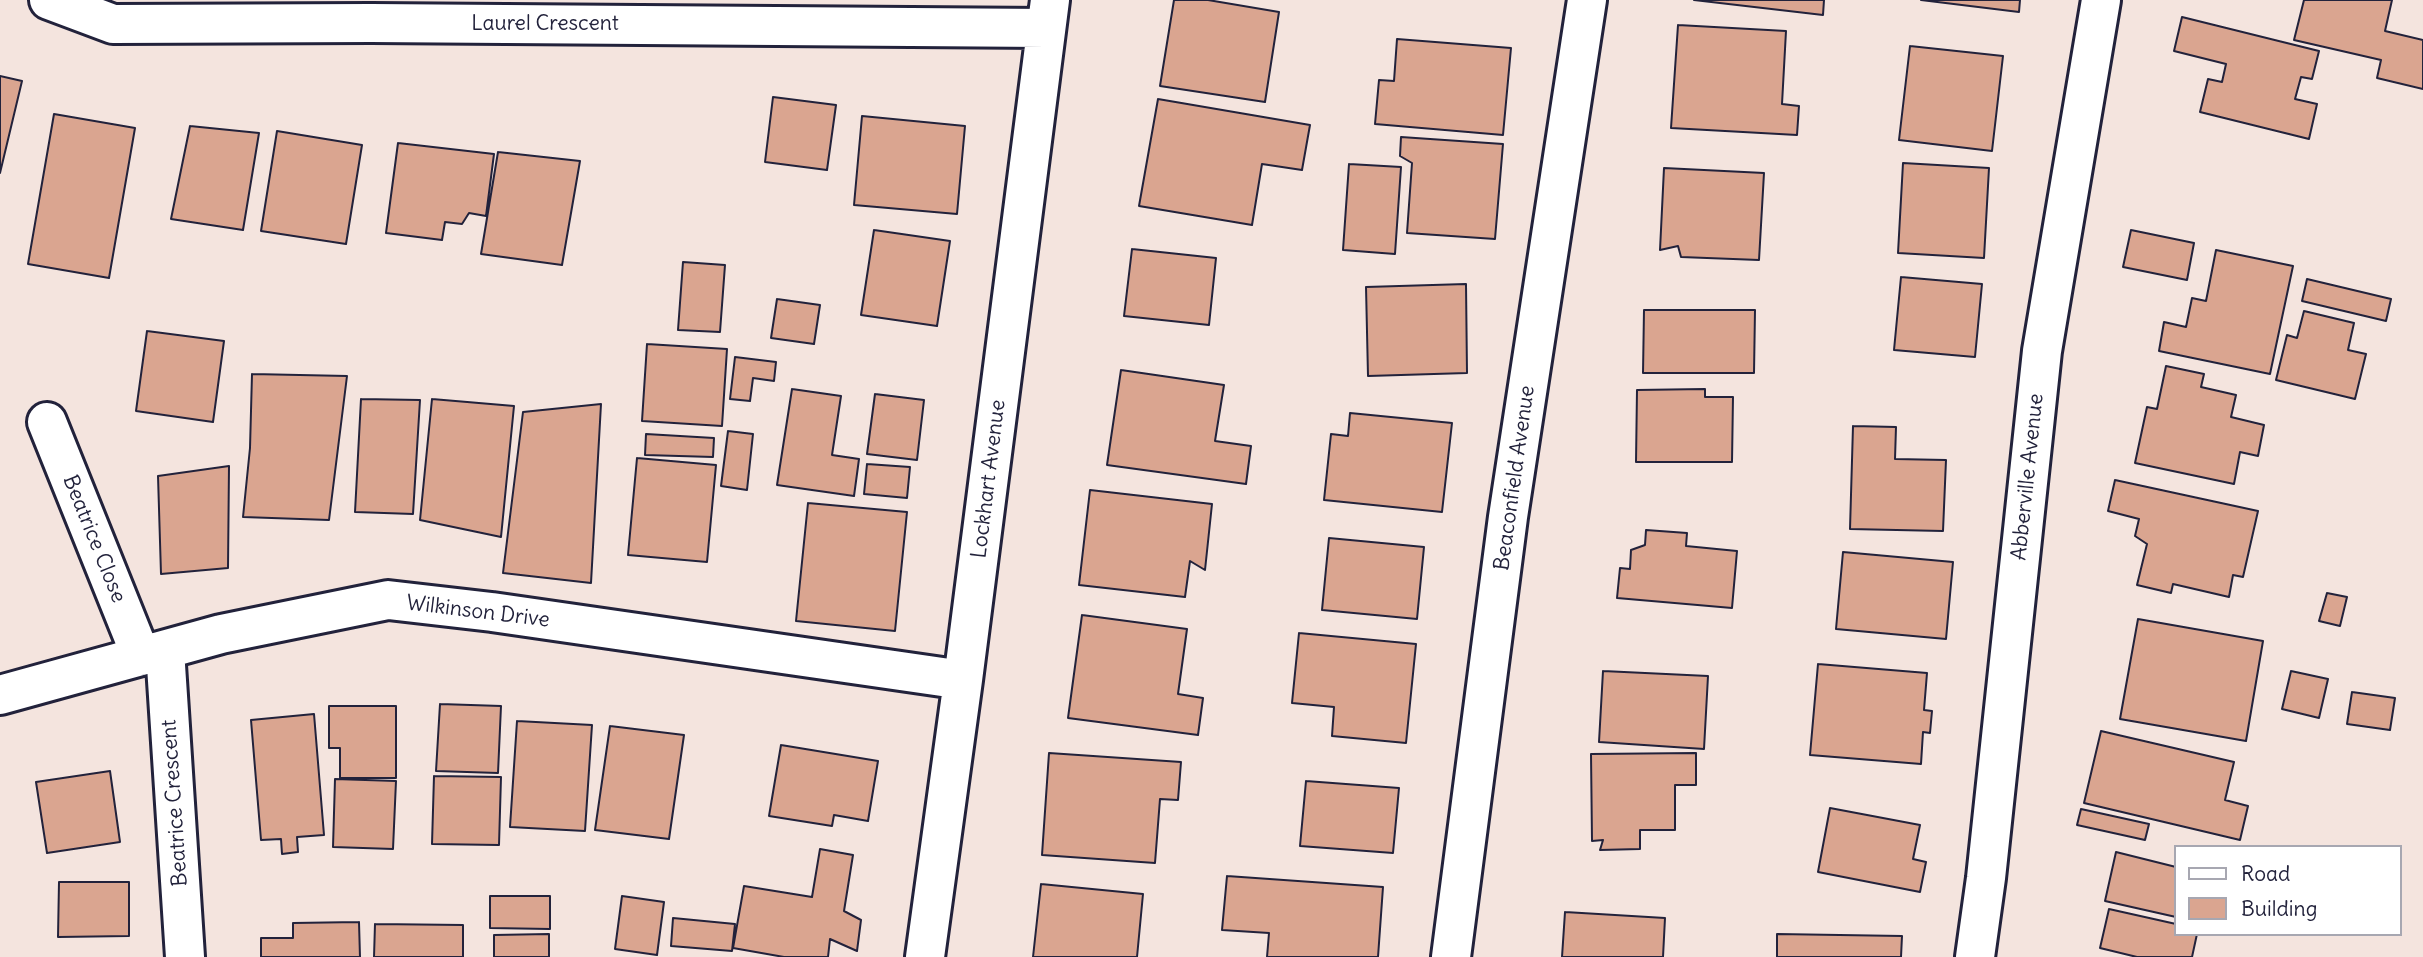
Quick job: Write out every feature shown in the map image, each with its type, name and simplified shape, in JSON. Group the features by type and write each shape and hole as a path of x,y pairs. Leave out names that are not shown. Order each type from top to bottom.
{"street":[{"name":"Laurel Crescent","path":"49,0 113,24 1048,14"},
{"name":"Beaconfield Avenue","path":"1451,957 1508,517 1587,0"},
{"name":"Abberville Avenue","path":"1975,957 2042,351 2101,0"},
{"name":"Lockhart Avenue","path":"925,957 1048,14"},
{"name":"Beatrice Close","path":"47,422 153,653"},
{"name":"Wilkinson Drive","path":"0,695 221,634 388,600 492,612 963,680"},
{"name":"Beatrice Crescent","path":"153,653 185,957"}],"building":[{"path":"1174,0 1208,0 1279,12 1265,102 1160,86"},
{"path":"1694,0 1824,0 1823,15"},
{"path":"1921,0 2020,0 2019,12"},
{"path":"2304,0 2392,0 2385,31 2423,40 2423,89 2377,78 2381,60 2294,40"},
{"path":"2182,17 2319,51 2312,79 2301,77 2295,99 2317,104 2309,139 2200,112 2208,79 2222,82 2226,64 2174,51"},
{"path":"1678,25 1786,31 1782,104 1799,106 1797,135 1671,128"},
{"path":"1397,39 1511,48 1503,135 1375,124 1379,80 1394,81"},
{"path":"1910,46 2003,56 1992,151 1899,140"},
{"path":"0,76 22,81 0,173"},
{"path":"773,97 836,105 827,170 765,162"},
{"path":"1158,99 1310,125 1302,170 1262,164 1252,225 1139,206"},
{"path":"54,114 135,128 109,278 28,264"},
{"path":"862,116 965,126 957,214 854,205"},
{"path":"190,126 259,133 243,230 171,219"},
{"path":"277,131 362,145 346,244 261,231"},
{"path":"1401,137 1503,144 1495,239 1407,233 1412,163 1400,156"},
{"path":"398,143 494,154 486,216 469,213 462,224 445,222 442,240 386,233"},
{"path":"498,152 580,161 562,265 481,254"},
{"path":"1903,163 1989,168 1984,258 1898,253"},
{"path":"1349,164 1401,167 1395,254 1343,250"},
{"path":"1664,168 1764,173 1759,260 1681,257 1678,246 1660,250"},
{"path":"874,230 950,241 937,326 861,315"},
{"path":"2131,230 2194,243 2187,280 2123,267"},
{"path":"1132,249 1216,258 1209,325 1124,316"},
{"path":"2216,250 2293,266 2270,374 2159,351 2164,322 2186,327 2192,298 2206,301"},
{"path":"683,262 725,265 720,332 678,330"},
{"path":"1901,277 1982,284 1975,357 1894,350"},
{"path":"2307,279 2391,299 2386,321 2302,301"},
{"path":"1466,284 1467,373 1368,376 1366,287"},
{"path":"777,299 820,305 814,344 771,338"},
{"path":"1644,310 1755,310 1754,373 1643,373"},
{"path":"2304,311 2354,323 2348,350 2366,354 2355,399 2276,380 2287,335 2297,338"},
{"path":"147,331 224,341 213,422 136,411"},
{"path":"647,344 727,349 722,426 642,421"},
{"path":"735,357 776,362 774,381 753,378 750,401 730,399"},
{"path":"2166,366 2204,374 2201,387 2236,395 2231,417 2264,425 2258,456 2240,452 2234,484 2135,463 2147,407 2157,409"},
{"path":"1121,370 1224,385 1215,441 1251,446 1246,484 1107,465"},
{"path":"252,374 347,376 329,520 243,517 250,448"},
{"path":"792,389 841,396 832,455 859,459 854,496 777,485"},
{"path":"1705,389 1705,397 1733,397 1732,462 1636,462 1637,390"},
{"path":"875,394 924,400 917,460 867,454"},
{"path":"361,399 420,400 413,514 355,512"},
{"path":"432,399 514,406 501,537 420,520"},
{"path":"601,404 591,583 503,573 523,412"},
{"path":"1350,413 1452,423 1442,512 1324,500 1331,434 1348,436"},
{"path":"1853,426 1896,427 1895,459 1946,460 1943,531 1850,529"},
{"path":"728,431 753,434 747,490 721,486"},
{"path":"646,434 714,438 713,457 645,455"},
{"path":"637,458 716,465 707,562 628,555"},
{"path":"867,464 910,467 907,498 864,494"},
{"path":"229,466 228,568 161,574 158,476"},
{"path":"2115,480 2258,511 2243,577 2233,575 2229,597 2173,584 2171,593 2137,585 2147,544 2135,536 2139,519 2108,511"},
{"path":"1090,490 1212,504 1205,570 1190,561 1185,597 1079,585"},
{"path":"808,503 907,512 895,631 796,621"},
{"path":"1646,530 1687,533 1686,546 1737,551 1732,608 1617,598 1620,568 1630,569 1631,550 1645,545"},
{"path":"1329,538 1424,547 1417,619 1322,610"},
{"path":"1843,552 1953,562 1946,639 1836,629"},
{"path":"2327,593 2347,597 2340,626 2319,621"},
{"path":"1082,615 1187,629 1178,694 1203,698 1198,735 1068,718"},
{"path":"2138,619 2263,641 2246,741 2120,719"},
{"path":"1299,633 1416,644 1406,743 1332,736 1334,707 1292,703"},
{"path":"1818,664 1927,673 1924,710 1932,711 1930,733 1923,732 1921,764 1810,755"},
{"path":"1603,671 1708,676 1704,749 1599,742"},
{"path":"2291,671 2328,679 2319,718 2282,709"},
{"path":"2352,692 2395,698 2390,730 2347,724"},
{"path":"440,704 501,706 498,773 436,771"},
{"path":"329,706 396,706 396,778 340,778 340,748 329,748"},
{"path":"314,714 324,835 297,837 298,852 282,854 281,839 261,840 251,720"},
{"path":"517,721 592,725 585,831 510,827"},
{"path":"610,726 684,735 669,839 595,830"},
{"path":"2101,731 2234,762 2225,800 2248,806 2240,840 2084,803"},
{"path":"781,745 878,761 868,821 834,815 832,826 769,816"},
{"path":"1049,753 1181,762 1178,800 1160,799 1155,863 1042,855"},
{"path":"1696,753 1696,785 1675,785 1675,830 1640,830 1640,849 1600,850 1603,840 1592,841 1591,754"},
{"path":"110,771 120,842 47,853 36,782"},
{"path":"434,776 501,777 499,845 432,844"},
{"path":"335,779 396,781 393,849 333,847"},
{"path":"1306,781 1399,788 1393,853 1300,846"},
{"path":"1830,808 1920,825 1913,859 1926,862 1920,892 1818,872"},
{"path":"2081,809 2149,824 2145,840 2077,825"},
{"path":"820,849 853,855 844,911 861,920 857,951 830,939 828,957 784,957 733,948 744,886 812,897"},
{"path":"2116,852 2174,866 2174,917 2105,901"},
{"path":"1227,876 1383,887 1378,957 1267,957 1269,933 1222,930"},
{"path":"59,882 129,882 129,936 58,937"},
{"path":"1041,884 1143,894 1137,957 1033,957"},
{"path":"490,896 550,896 550,929 490,928"},
{"path":"622,896 664,902 657,955 615,949"},
{"path":"2109,909 2174,924 2174,936 2197,936 2192,957 2137,957 2100,948"},
{"path":"1565,912 1665,918 1663,957 1562,957"},
{"path":"673,918 735,924 732,951 671,946"},
{"path":"359,922 360,957 261,957 261,938 293,938 293,923"},
{"path":"375,924 463,925 463,957 374,957"},
{"path":"549,934 549,957 494,957 494,935"},
{"path":"1777,934 1902,936 1901,957 1777,957"}]}
